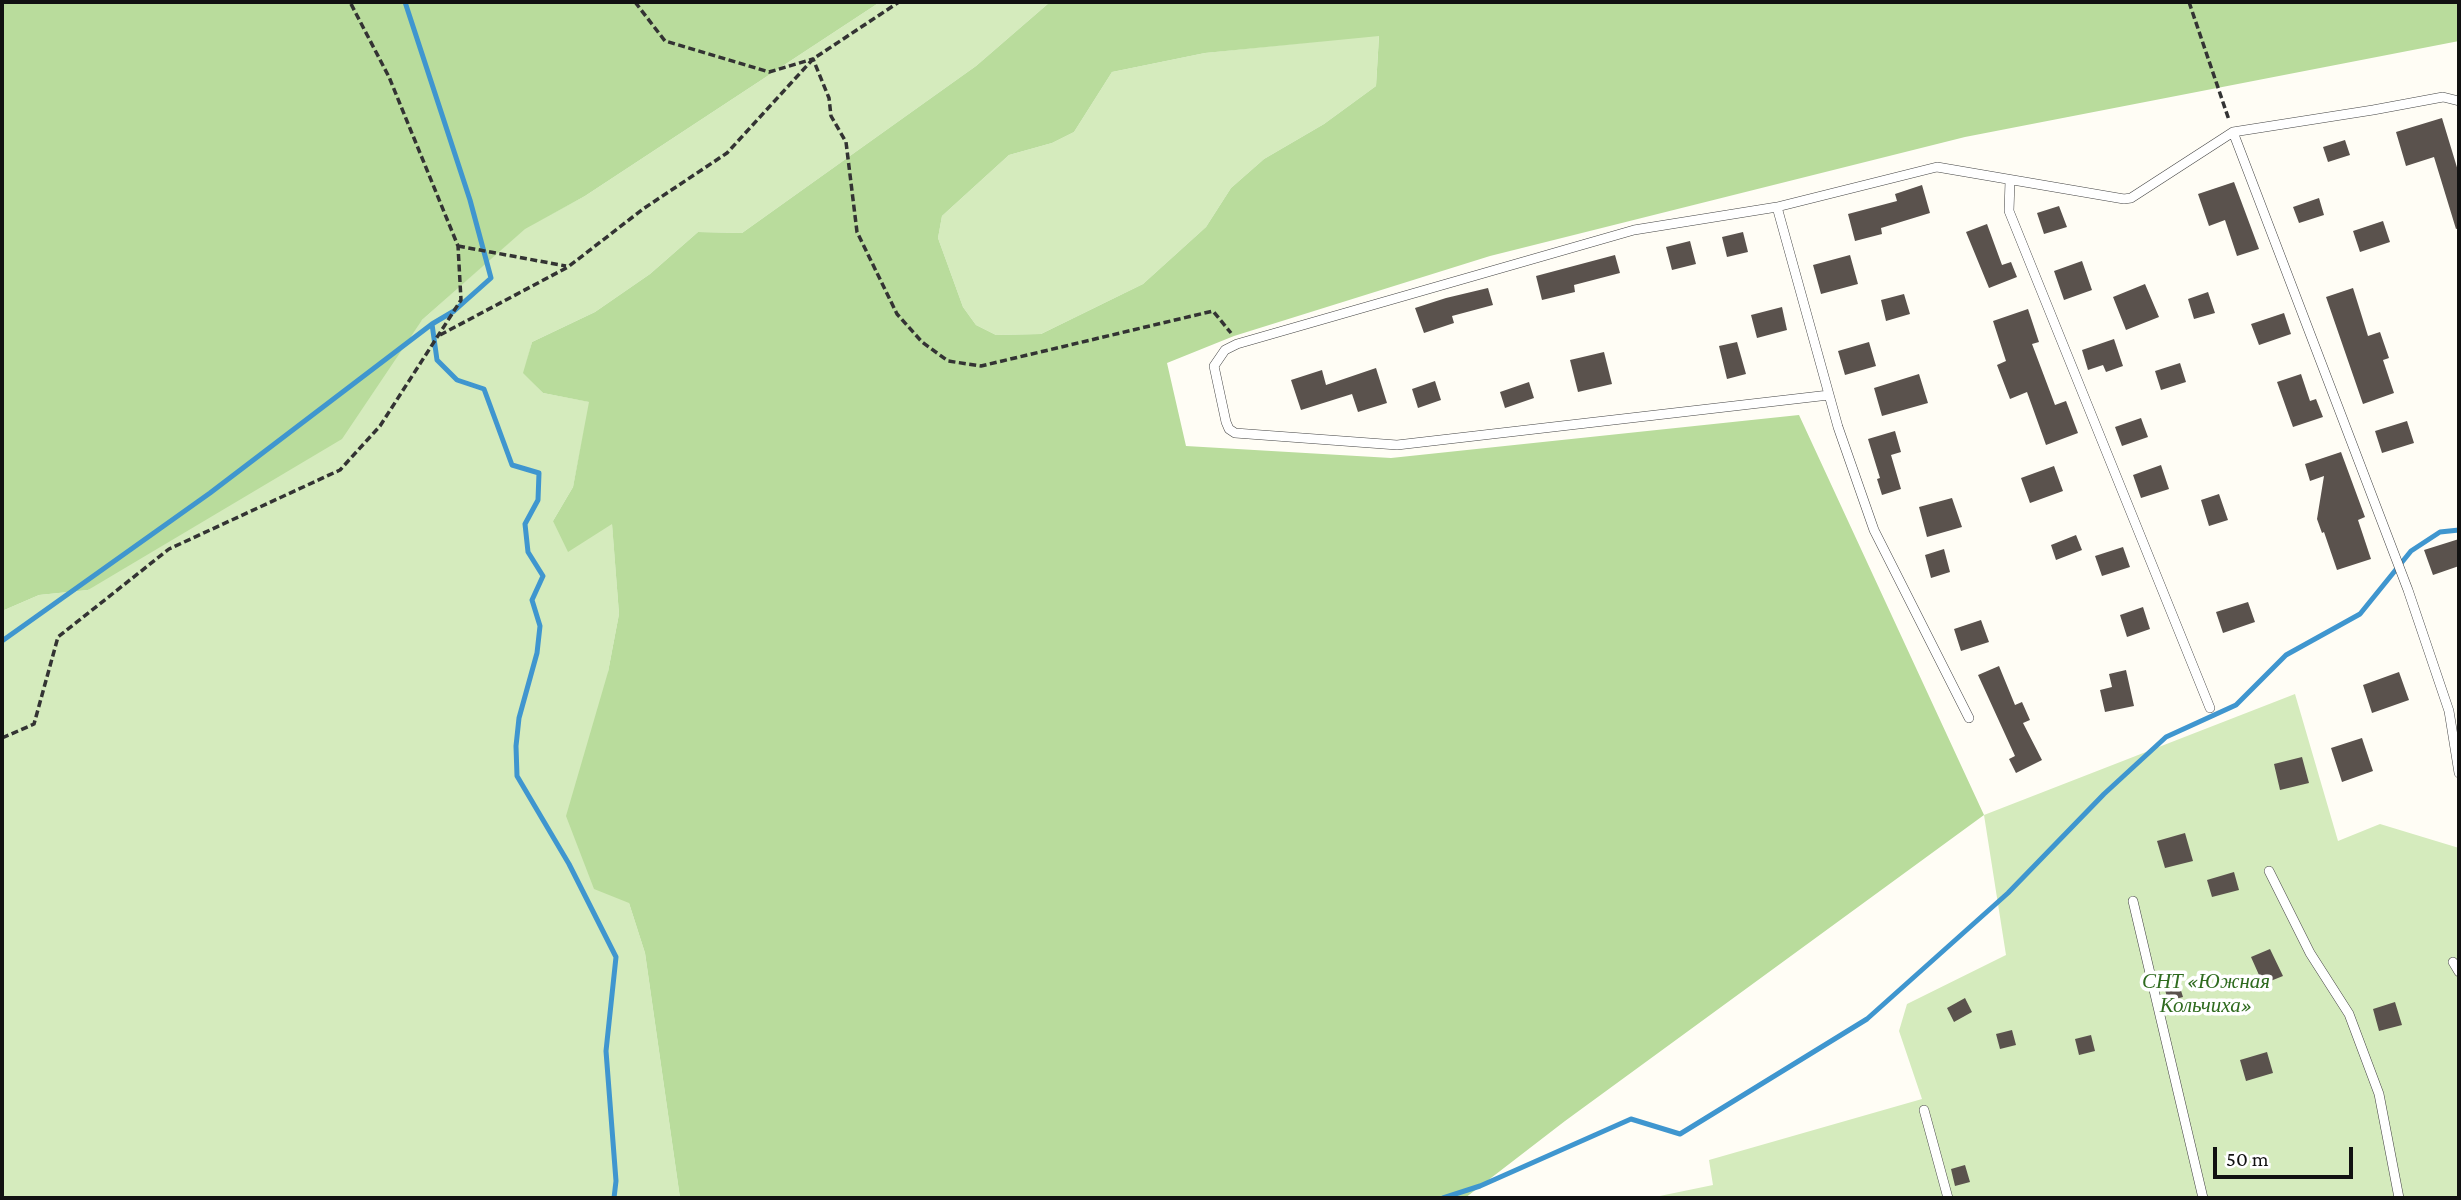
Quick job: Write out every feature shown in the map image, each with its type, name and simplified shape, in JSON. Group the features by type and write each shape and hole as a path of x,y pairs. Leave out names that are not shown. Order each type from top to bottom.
{"lane":[{"path":"1829,395 1397,444 1243,434 1228,429 1214,372 1218,358 1224,350 1237,344 1634,230 1777,207 1937,167 2123,200 2131,198 2233,132 2443,97 2459,101"},
{"path":"2233,132 2408,590 2449,711 2459,773"},
{"path":"2010,181 2009,211 2210,708"},
{"path":"1777,207 1838,427 1874,530 1969,718"},
{"path":"2269,871 2304,941 2349,1014 2379,1094 2399,1198"},
{"path":"2133,901 2203,1198"},
{"path":"2453,962 2459,972"},
{"path":"1924,1110 1948,1198"}],"path":[{"path":"2,738 34,724 58,637 169,549 340,470 380,426 461,300 458,246 389,77 350,2"},
{"path":"635,2 665,41 769,72 813,59"},
{"path":"438,336 568,267 643,209 727,153 813,59 899,2"},
{"path":"2189,2 2233,132"},
{"path":"813,59 829,98 831,116 846,142 857,232 897,314 922,342 948,361 981,366 1213,312 1237,344"},
{"path":"458,246 568,267"}],"green space":[{"path":"2,2 880,2 585,196 525,229 422,320 342,439 88,590 39,595 2,611"},
{"path":"880,2 1050,2 976,66 742,233 698,232 650,274 595,312 532,342 524,373 543,393 590,402 573,487 553,521 612,523 619,614 608,672 629,903 645,953 680,1198 2,1198 2,611 39,595 88,590 422,320 525,228 585,196"},
{"path":"1050,2 2459,2 2459,41 1965,137 1490,256 1234,336 1167,363 1186,446 1391,458 1799,415 1984,815 1565,1121 1465,1198 680,1198 645,953 629,903 594,889 566,816 608,672 619,614 612,524 568,552 553,521 573,487 589,402 543,393 523,373 532,342 595,312 650,274 698,232 742,233 976,66","holes":["1379,36 1376,86 1324,124 1264,159 1231,188 1206,227 1143,284 1041,334 996,335 976,325 963,307 938,238 942,216 1009,155 1052,143 1074,132 1112,72 1205,53"]},
{"path":"1379,35 1376,86 1324,124 1264,159 1231,188 1206,227 1143,284 1041,334 996,335 976,325 963,307 938,238 942,216 1009,155 1052,143 1074,132 1112,72 1205,53"},
{"name":"СНТ «Южная Кольчиха»","path":"2295,694 2338,841 2380,824 2459,848 2459,1198 1650,1198 1713,1185 1709,1160 1922,1099 1899,1031 1907,1004 2006,955 1984,815"}],"building":[{"path":"2442,118 2459,174 2459,228 2456,229 2434,157 2406,166 2396,132"},
{"path":"2345,140 2350,155 2328,162 2323,147"},
{"path":"2234,182 2259,249 2237,256 2225,220 2209,226 2198,194"},
{"path":"1922,185 1930,213 1881,228 1882,234 1855,241 1848,214 1897,201 1895,194"},
{"path":"2319,198 2324,215 2299,223 2293,207"},
{"path":"2059,206 2067,227 2044,234 2037,213"},
{"path":"2383,221 2390,242 2360,252 2353,231"},
{"path":"1987,224 2002,265 2011,262 2017,277 1989,288 1966,232"},
{"path":"1743,232 1748,252 1727,257 1722,237"},
{"path":"1690,241 1696,264 1672,270 1666,247"},
{"path":"1615,255 1620,273 1574,285 1575,292 1542,300 1536,276"},
{"path":"1850,255 1858,284 1821,294 1813,265"},
{"path":"2082,261 2092,290 2064,300 2054,271"},
{"path":"2145,284 2159,317 2126,330 2113,297"},
{"path":"1488,288 1493,305 1452,316 1454,323 1424,333 1415,308"},
{"path":"2353,288 2368,336 2380,332 2389,358 2383,360 2394,393 2363,404 2326,297"},
{"path":"2208,292 2215,313 2194,319 2188,299"},
{"path":"1904,294 1910,314 1886,321 1881,300"},
{"path":"1782,307 1787,330 1757,338 1751,315"},
{"path":"2028,309 2039,342 2032,344 2055,405 2066,401 2078,433 2046,445 2027,392 2010,399 1997,365 2006,361 1993,321"},
{"path":"2284,313 2291,334 2259,345 2251,324"},
{"path":"2114,339 2123,366 2106,372 2103,365 2088,370 2082,350"},
{"path":"1737,342 1746,374 1727,379 1719,346"},
{"path":"1869,342 1876,366 1845,375 1838,351"},
{"path":"1604,352 1612,384 1578,392 1570,360"},
{"path":"2180,363 2186,382 2161,390 2155,371"},
{"path":"1376,368 1387,403 1358,412 1352,394 1301,410 1291,380 1322,370 1326,385"},
{"path":"1919,374 1928,403 1882,416 1874,388"},
{"path":"2301,374 2310,401 2316,399 2323,417 2293,427 2277,382"},
{"path":"1435,381 1441,400 1418,408 1412,389"},
{"path":"1529,382 1534,398 1505,408 1500,392"},
{"path":"2141,418 2148,437 2122,446 2115,427"},
{"path":"2407,421 2414,443 2382,453 2375,431"},
{"path":"1895,431 1901,452 1891,455 1901,489 1882,495 1877,479 1880,478 1868,439"},
{"path":"2341,452 2365,517 2358,520 2371,559 2337,570 2317,519 2324,476 2310,481 2305,464"},
{"path":"2161,465 2169,489 2141,498 2133,475"},
{"path":"2054,466 2063,491 2030,503 2021,478"},
{"path":"2219,494 2228,520 2209,526 2201,500"},
{"path":"1952,498 1962,527 1927,537 1919,507"},
{"path":"2076,535 2082,550 2056,560 2051,545"},
{"path":"2459,539 2459,566 2433,575 2424,550"},
{"path":"2123,547 2130,567 2102,576 2095,556"},
{"path":"1944,549 1950,572 1931,578 1925,555"},
{"path":"2248,602 2255,622 2223,633 2216,612"},
{"path":"2143,607 2150,629 2127,637 2120,615"},
{"path":"1981,620 1989,642 1961,651 1954,629"},
{"path":"1999,666 2015,705 2022,702 2030,720 2023,723 2042,760 2016,773 2009,759 2015,756 1978,675"},
{"path":"2126,670 2134,706 2105,712 2100,690 2112,687 2109,674"},
{"path":"2399,672 2409,700 2372,713 2363,685"},
{"path":"2362,738 2373,771 2342,782 2331,748"},
{"path":"2302,757 2309,783 2280,790 2274,764"},
{"path":"2185,833 2193,861 2165,868 2157,841"},
{"path":"2234,872 2239,890 2212,897 2207,880"},
{"path":"2270,949 2283,976 2263,984 2251,957"},
{"path":"2177,978 2183,997 2168,1001 2163,982"},
{"path":"1965,998 1972,1012 1954,1022 1947,1008"},
{"path":"2395,1002 2402,1025 2379,1031 2373,1009"},
{"path":"2012,1030 2016,1045 2000,1049 1996,1034"},
{"path":"2091,1035 2095,1051 2079,1055 2075,1039"},
{"path":"2267,1052 2273,1073 2246,1081 2240,1060"},
{"path":"1965,1165 1970,1182 1955,1186 1951,1169"}],"waterway":[{"path":"405,2 470,200 491,278 454,311 432,324 437,360 457,380 484,389 512,465 539,473 538,500 525,524 528,552 543,576 532,600 540,626 537,653 519,718 517,776 569,864 616,957 606,1051 616,1181 614,1198"},
{"path":"2,641 210,493 432,324"},
{"path":"1443,1198 1480,1186 1631,1119 1680,1134 1867,1019 2008,893 2104,794 2166,737 2236,705 2286,655 2360,614 2411,551 2440,532 2459,530"}]}
